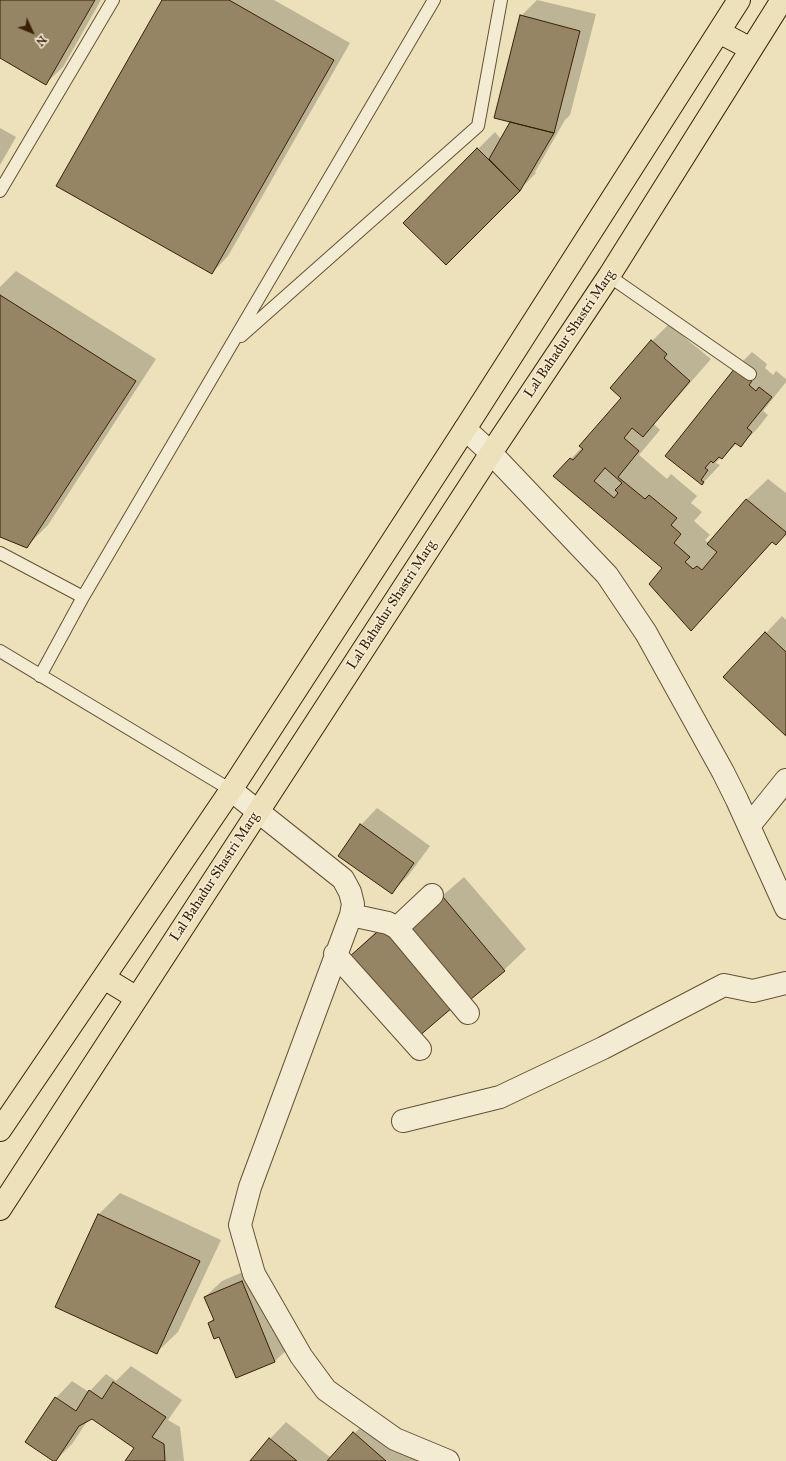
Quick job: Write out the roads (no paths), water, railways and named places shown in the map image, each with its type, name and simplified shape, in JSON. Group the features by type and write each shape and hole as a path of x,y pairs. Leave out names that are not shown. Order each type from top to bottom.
{"main road":[{"path":"0,1130 231,790 465,429 739,0"},
{"name":"Lal Bahadur Shastri Marg","path":"0,1209 491,453 609,276 782,0"},
{"path":"719,32 751,50"},
{"path":"104,978 137,998"}],"street":[{"path":"465,429 491,453 607,575 646,633 738,800 786,908"},
{"path":"750,826 786,780"},
{"path":"231,790 343,878 350,892 353,904 351,915 335,954 250,1187 240,1225 254,1274 301,1356 326,1390 395,1439 448,1461"},
{"path":"397,928 432,895"},
{"path":"351,915 388,923 397,928 468,1013"},
{"path":"335,954 420,1049"},
{"path":"403,1121 500,1097 603,1048 724,985 754,991 786,983"}],"lane":[{"path":"0,191 113,0"},
{"path":"40,676 83,597 434,0"},
{"path":"231,345 478,126 501,0"},
{"path":"609,276 750,374"},
{"path":"0,553 83,597"},
{"path":"0,651 231,790"}]}
